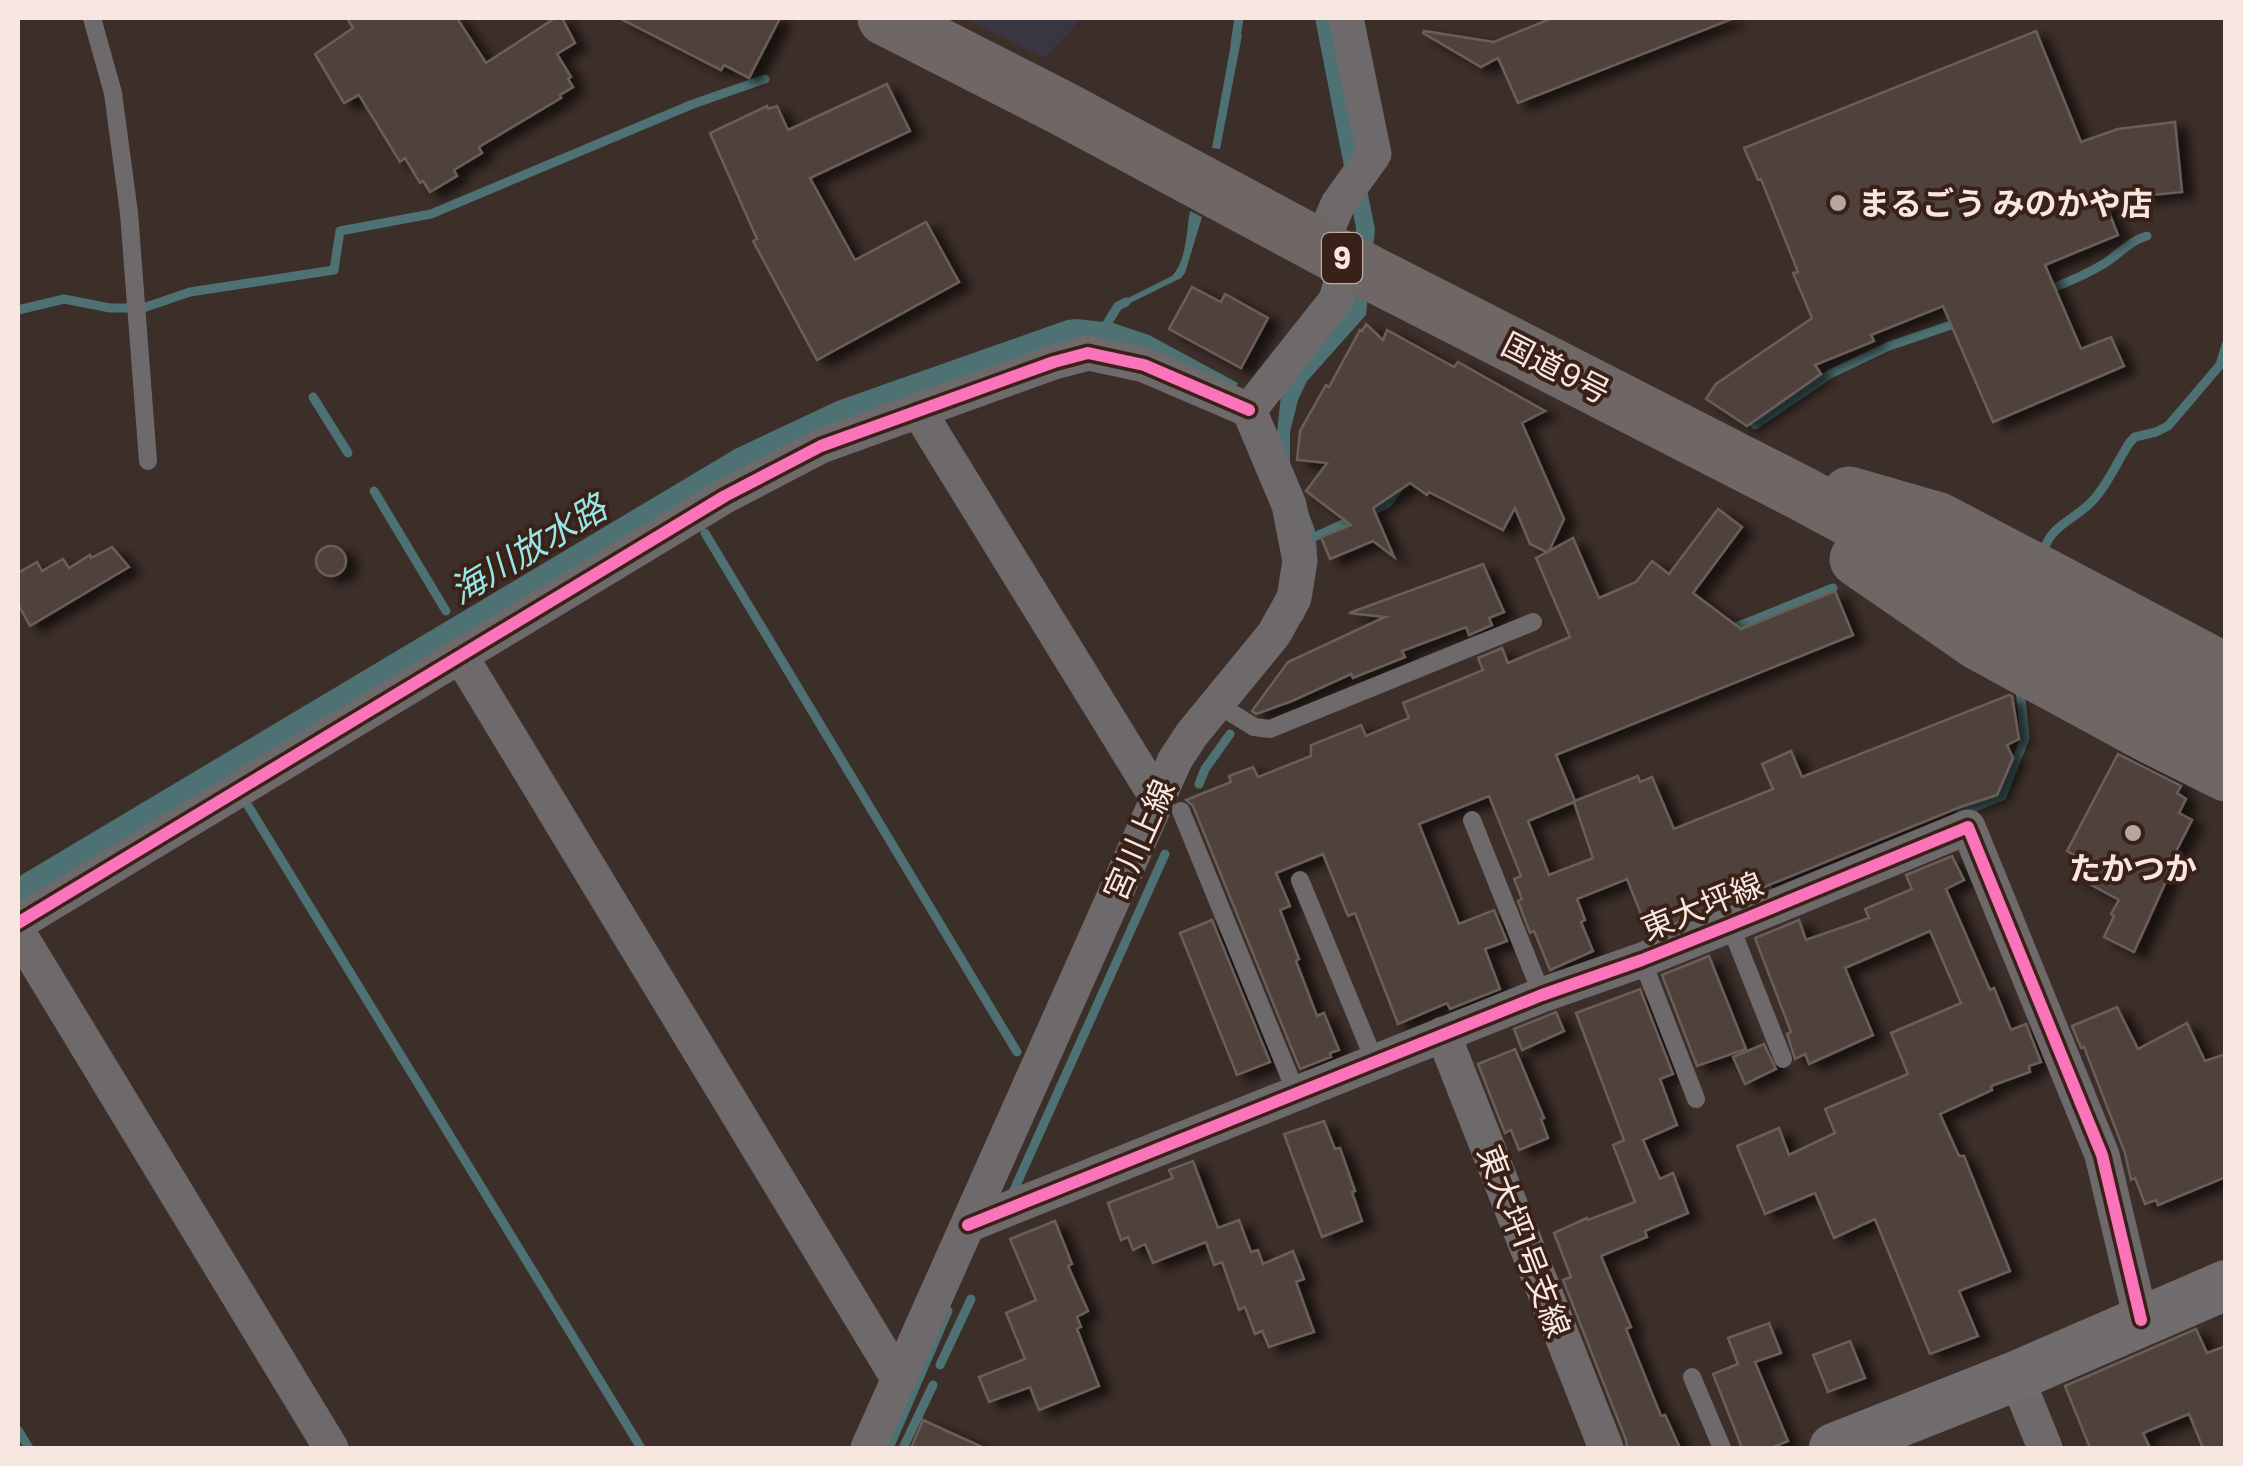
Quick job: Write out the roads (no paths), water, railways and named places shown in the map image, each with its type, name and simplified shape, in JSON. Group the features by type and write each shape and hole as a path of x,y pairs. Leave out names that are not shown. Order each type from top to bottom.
{"highway":[{"name":"国道9号","path":"886,18 1801,494 2226,723"},
{"name":"9","path":"1801,494 1846,494 1939,520 2226,670"},
{"path":"1801,494 1830,540 1979,643 2226,774"}],"main road":[{"path":"1834,1448 2016,1376 2226,1285"}],"street":[{"path":"18,924 725,496 821,446 1088,353 1144,365 1250,410 1336,300 1338,204 1374,154 1346,18"},
{"path":"918,410 1169,805"},
{"name":"宮川上線","path":"868,1448 968,1225 1169,805 1184,747 1285,617 1294,598 1300,561 1289,505 1250,410"},
{"path":"460,655 899,1380"},
{"name":"東大坪線","path":"968,1225 1542,995 1730,925 1968,826 2102,1155 2141,1320"},
{"path":"18,932 331,1448"},
{"name":"東大坪1号支線","path":"1443,1034 1606,1448"},
{"path":"2016,1376 2045,1448"}],"lane":[{"path":"92,18 113,93 129,213 148,461"},
{"path":"1217,704 1254,727 1270,729 1533,622"},
{"path":"1169,805 1297,1095"},
{"path":"1472,820 1542,995"},
{"path":"1300,880 1375,1062"},
{"path":"1730,925 1784,1059"},
{"path":"1642,960 1696,1099"},
{"path":"1692,1377 1722,1448"}],"water":[{"path":"1315,18 1332,18 1375,229 1366,315 1307,381 1290,432 1290,463 1315,530 1317,552 1309,605 1302,621 1294,619 1276,443 1282,385 1349,303 1356,228"},
{"path":"1233,33 1242,35 1220,149 1212,148"},
{"path":"1190,211 1202,217 1185,273 1116,310 1114,305 1172,276 1183,254"},
{"path":"1077,319 1113,323 1149,335 1238,383 1232,395 1145,351 957,381 18,904 18,877 735,449 837,401"}],"waterway":[{"path":"1235,44 1239,18"},
{"path":"18,310 64,299 110,308 143,308 190,292 334,270 340,231 431,214 693,104 765,79"},
{"path":"2045,291 2091,271 2147,236"},
{"path":"1103,330 1118,306 1126,302"},
{"path":"1755,425 1830,374 1889,346 1960,322"},
{"path":"2044,550 2059,527 2095,498 2130,442 2168,426 2220,365 2226,345"},
{"path":"313,397 348,453"},
{"path":"1312,538 1387,504 1400,486"},
{"name":"海川放水路","path":"374,491 446,611"},
{"path":"705,533 1017,1052"},
{"path":"1729,630 1833,588"},
{"path":"1960,813 2002,796 2025,738 2020,689"},
{"path":"1199,784 1230,734"},
{"path":"247,804 641,1448"},
{"path":"1014,1190 1165,854"},
{"path":"1650,938 1769,890"},
{"path":"940,1365 971,1299"},
{"path":"889,1448 948,1311"},
{"path":"903,1448 933,1385"},
{"path":"18,1430 29,1448"}],"place":[{"name":"まるごう みのかや店","path":"1838,203"},
{"name":"たかつか","path":"2133,833"}]}
